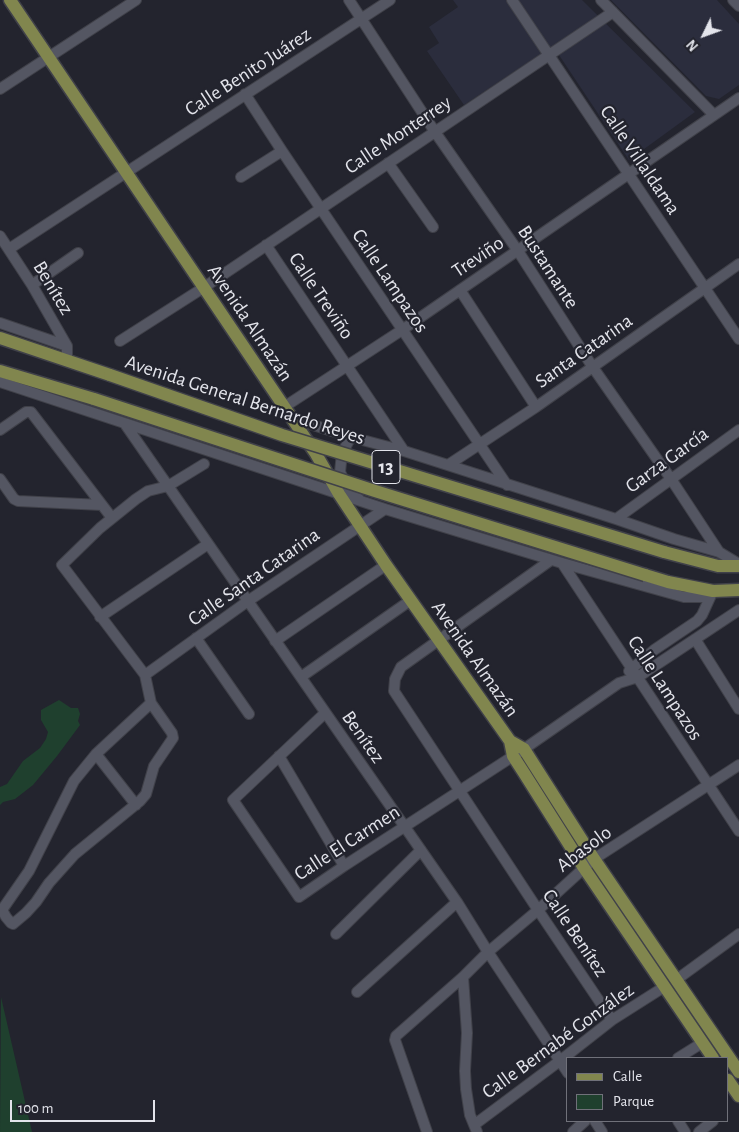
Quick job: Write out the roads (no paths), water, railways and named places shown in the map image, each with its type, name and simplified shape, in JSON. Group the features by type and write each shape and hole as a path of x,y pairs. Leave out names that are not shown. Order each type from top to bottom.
{"main road":[{"name":"Avenida Almazán","path":"10,0 316,454 339,494 386,565 510,741 513,756 584,868 712,1057"},
{"name":"Avenida General Bernardo Reyes","path":"0,338 282,435 664,552 718,566 739,565"},
{"name":"13","path":"1,376 94,399 375,491 668,582 712,591 739,590"},
{"name":"Avenida Almazán","path":"510,741 524,749 594,859 729,1057"},
{"name":"Avenida Almazán","path":"729,1057 739,1072"},
{"path":"729,1081 739,1096"}],"street":[{"path":"0,89 136,0"},
{"name":"Bustamante","path":"350,0 435,132 518,251 592,366 671,479 719,552"},
{"name":"Calle Benito Juárez","path":"9,249 390,0"},
{"name":"Calle Villaldama","path":"512,0 739,339"},
{"path":"600,0 714,115"},
{"path":"733,0 739,6"},
{"name":"Calle Monterrey","path":"120,341 203,288 613,12"},
{"name":"Calle Lampazos","path":"246,94 282,151 507,485"},
{"name":"Treviño","path":"288,412 348,366 739,98"},
{"path":"241,177 282,151"},
{"path":"388,163 433,227"},
{"name":"Benítez","path":"0,236 32,285 67,346 67,361"},
{"name":"Calle Treviño","path":"266,245 348,366"},
{"path":"32,285 78,253"},
{"name":"Santa Catarina","path":"448,465 536,407 739,264"},
{"path":"460,290 536,407"},
{"path":"0,323 67,346"},
{"path":"348,366 404,451"},
{"path":"1,376 125,424 365,503 551,560 684,597 700,597 712,591"},
{"path":"0,430 29,411 112,518"},
{"path":"288,412 351,437 404,451 719,552 739,565"},
{"name":"Benítez","path":"125,424 457,902 566,1069"},
{"name":"Garza García","path":"616,519 739,430"},
{"path":"351,437 342,453 340,472 348,489 356,498 365,503"},
{"path":"151,703 96,754 74,781 29,871 2,910 6,917 14,924 36,902 49,883 76,854 136,805 146,794 154,766 173,738 172,733 151,703 145,676 62,566 112,518 142,495 168,486 204,464"},
{"path":"0,479 14,499 18,501 102,505"},
{"name":"Calle Santa Catarina","path":"145,676 248,601 384,509"},
{"path":"100,617 208,544"},
{"path":"440,640 551,560"},
{"name":"Calle Lampazos","path":"562,563 739,831"},
{"path":"276,641 386,565"},
{"path":"619,683 632,668 697,621 702,615 712,591"},
{"path":"301,677 411,600"},
{"path":"619,683 638,677 739,610"},
{"path":"196,638 249,714"},
{"name":"Calle Benítez","path":"440,640 401,666 395,679 394,691 612,1020"},
{"path":"695,640 739,709"},
{"name":"Calle El Carmen","path":"278,756 233,800 299,897 524,749 619,683"},
{"path":"325,713 278,756 344,866"},
{"path":"96,754 136,805"},
{"name":"Abasolo","path":"428,1132 395,1038 488,952 594,859 648,826 739,765"},
{"path":"336,934 421,850"},
{"path":"357,992 457,902"},
{"path":"676,980 739,934"},
{"path":"463,977 467,1033 466,1089 470,1115 475,1128"},
{"name":"Calle Bernabé González","path":"475,1128 612,1020 664,987"},
{"path":"680,1057 702,1043"},
{"path":"724,1050 739,1062"},
{"path":"573,1132 584,1122"},
{"path":"699,1132 713,1122"}]}
